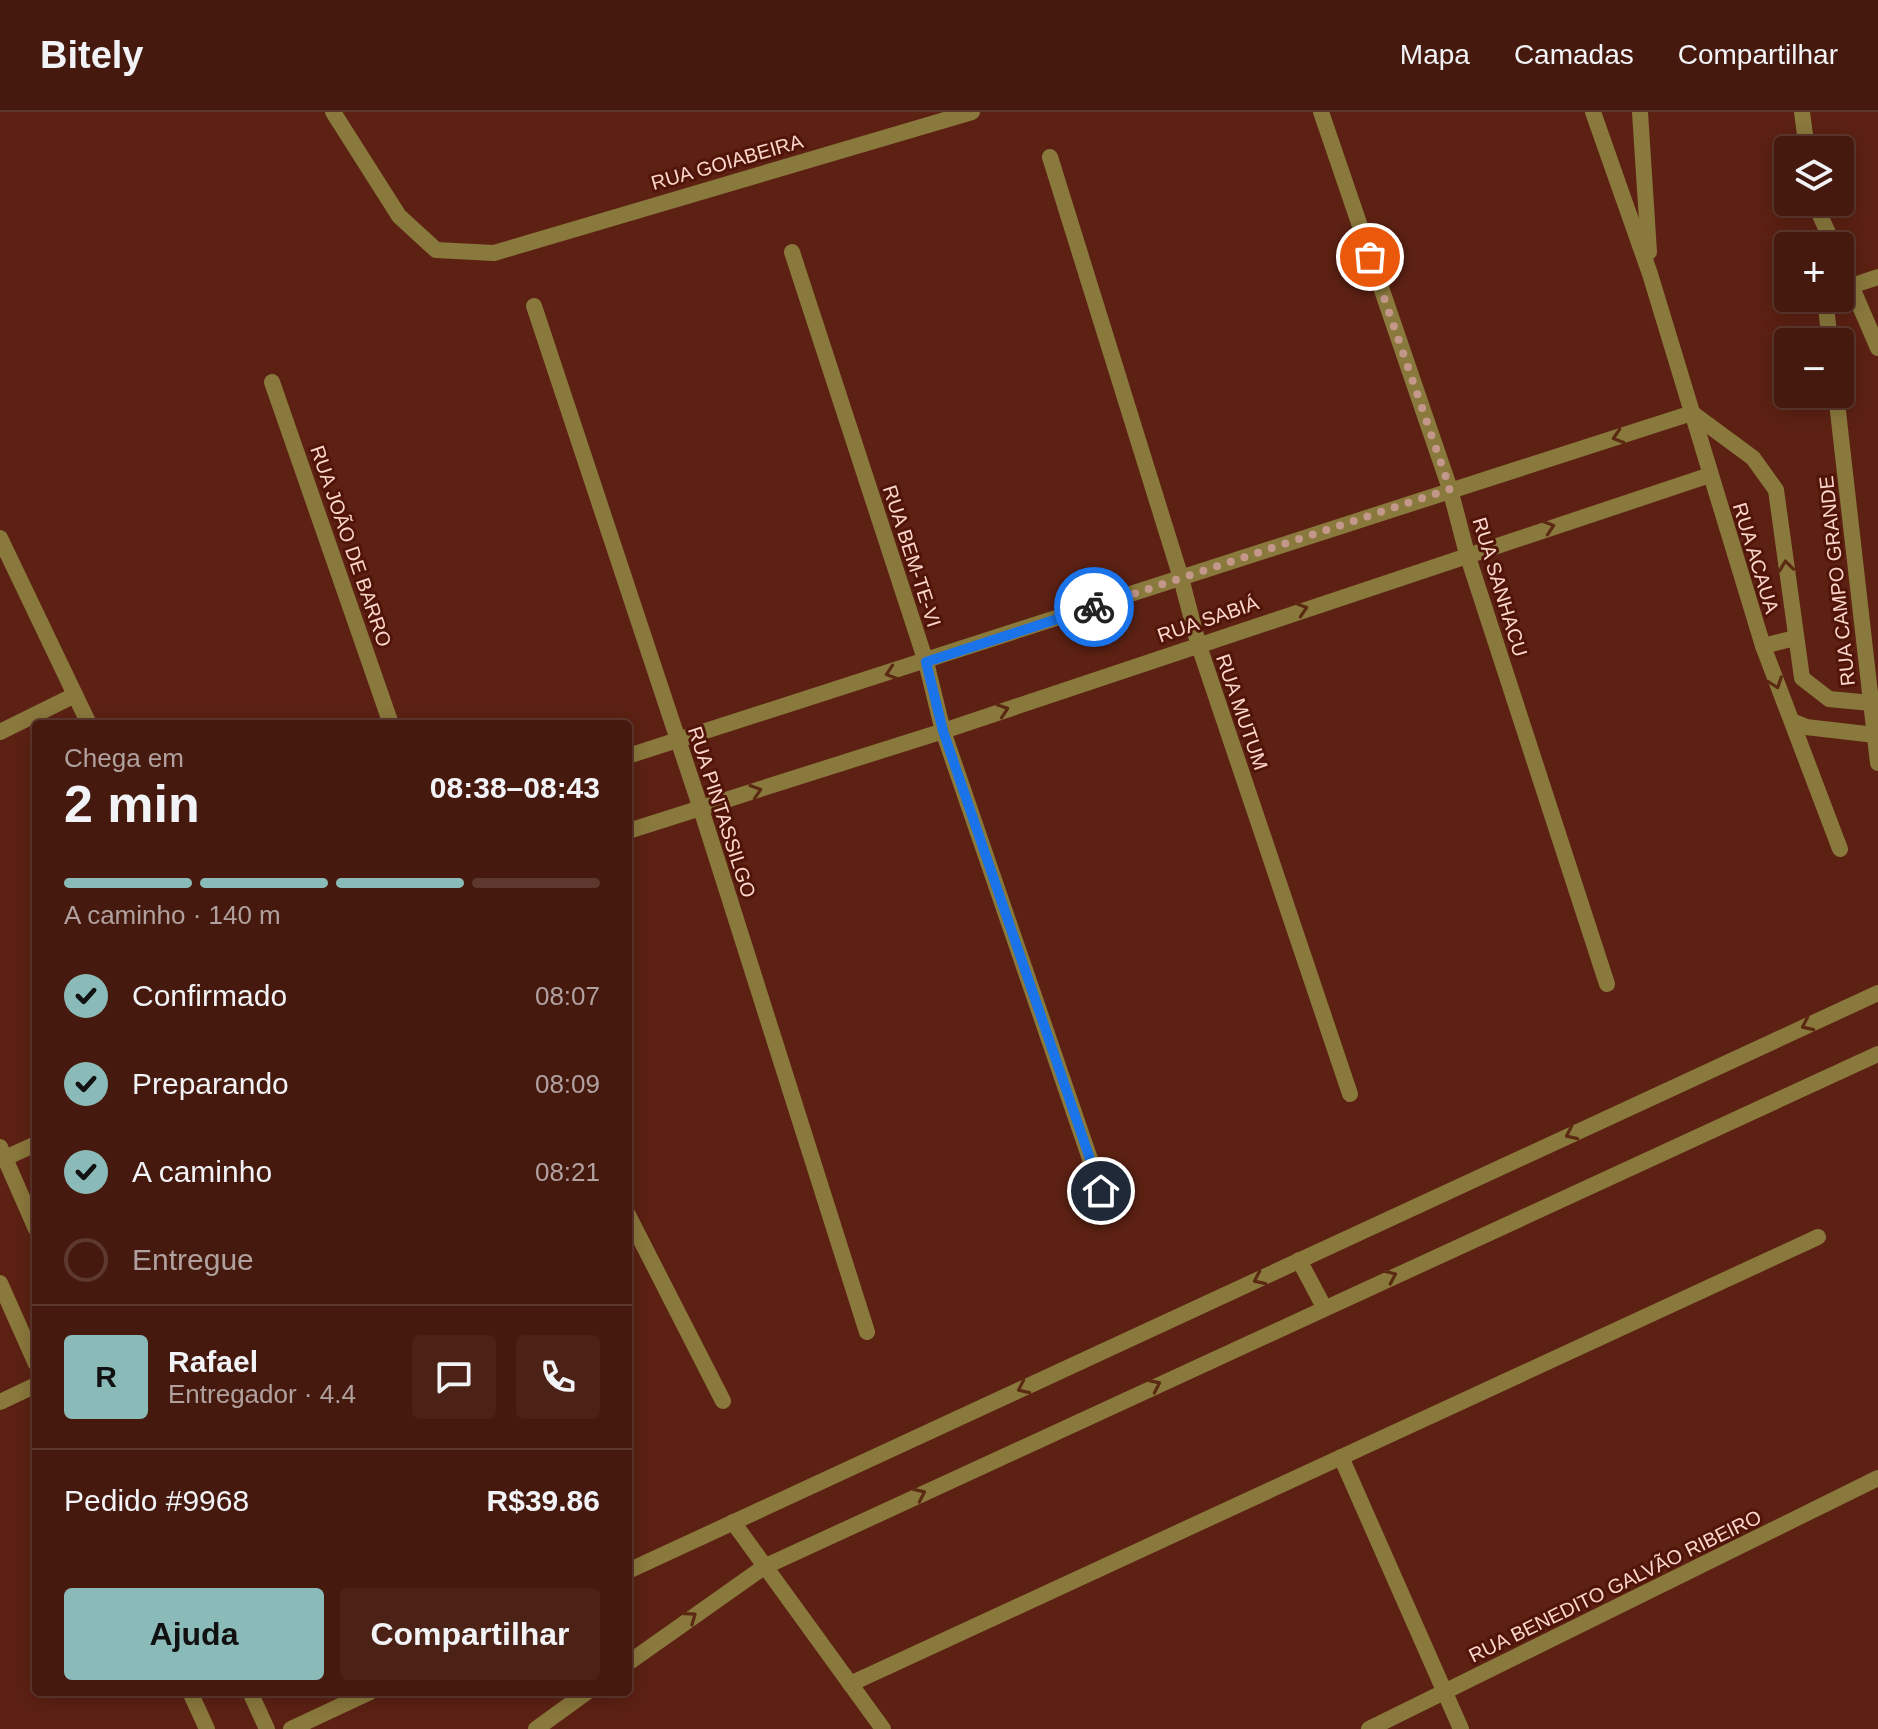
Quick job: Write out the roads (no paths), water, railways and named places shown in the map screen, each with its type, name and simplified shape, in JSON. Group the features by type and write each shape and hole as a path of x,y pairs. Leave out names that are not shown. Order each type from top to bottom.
{"street":[{"name":"RUA GOIABEIRA","path":"333,112 399,216 436,250 494,253 972,112"},
{"name":"RUA SANHACU","path":"1321,112 1450,489 1467,554 1607,984"},
{"name":"RUA ACAUA","path":"1593,112 1650,274 1763,646 1840,849"},
{"name":"RUA ACAUA","path":"1640,112 1650,274"},
{"path":"1802,112 1805,136"},
{"name":"RUA MUTUM","path":"1050,157 1181,578 1198,643 1350,1094"},
{"name":"RUA BEM-TE-VI","path":"792,252 926,662 943,731 1101,1191"},
{"path":"1854,285 1878,277"},
{"path":"1854,293 1878,348"},
{"name":"RUA PINTASSILGO","path":"534,306 701,809 867,1332"},
{"name":"RUA JOÃO DE BARRO","path":"272,382 390,720"},
{"name":"RUA CAMPO GRANDE","path":"1838,408 1878,763"},
{"path":"632,755 1692,413 1753,458 1776,490 1802,678 1829,699 1871,703"},
{"name":"RUA SABIÁ","path":"632,830 943,731 1198,643 1710,475"},
{"path":"0,538 87,720"},
{"path":"1763,646 1795,638"},
{"path":"0,732 75,695"},
{"path":"1794,722 1806,727 1875,735"},
{"path":"632,1569 1878,993"},
{"path":"632,1660 764,1567 1878,1054"},
{"path":"32,1145 2,1152 32,1220"},
{"path":"632,1223 723,1401"},
{"path":"850,1684 1818,1237"},
{"path":"1299,1260 1324,1307"},
{"path":"0,1283 32,1355"},
{"path":"0,1402 32,1387"},
{"path":"1341,1457 1461,1729"},
{"name":"RUA BENEDITO GALVÃO RIBEIRO","path":"1369,1729 1878,1478"},
{"path":"733,1522 883,1729"},
{"path":"192,1696 207,1729"},
{"path":"252,1696 267,1729"},
{"path":"291,1729 361,1696"},
{"path":"536,1729 554,1724 583,1696"}]}
